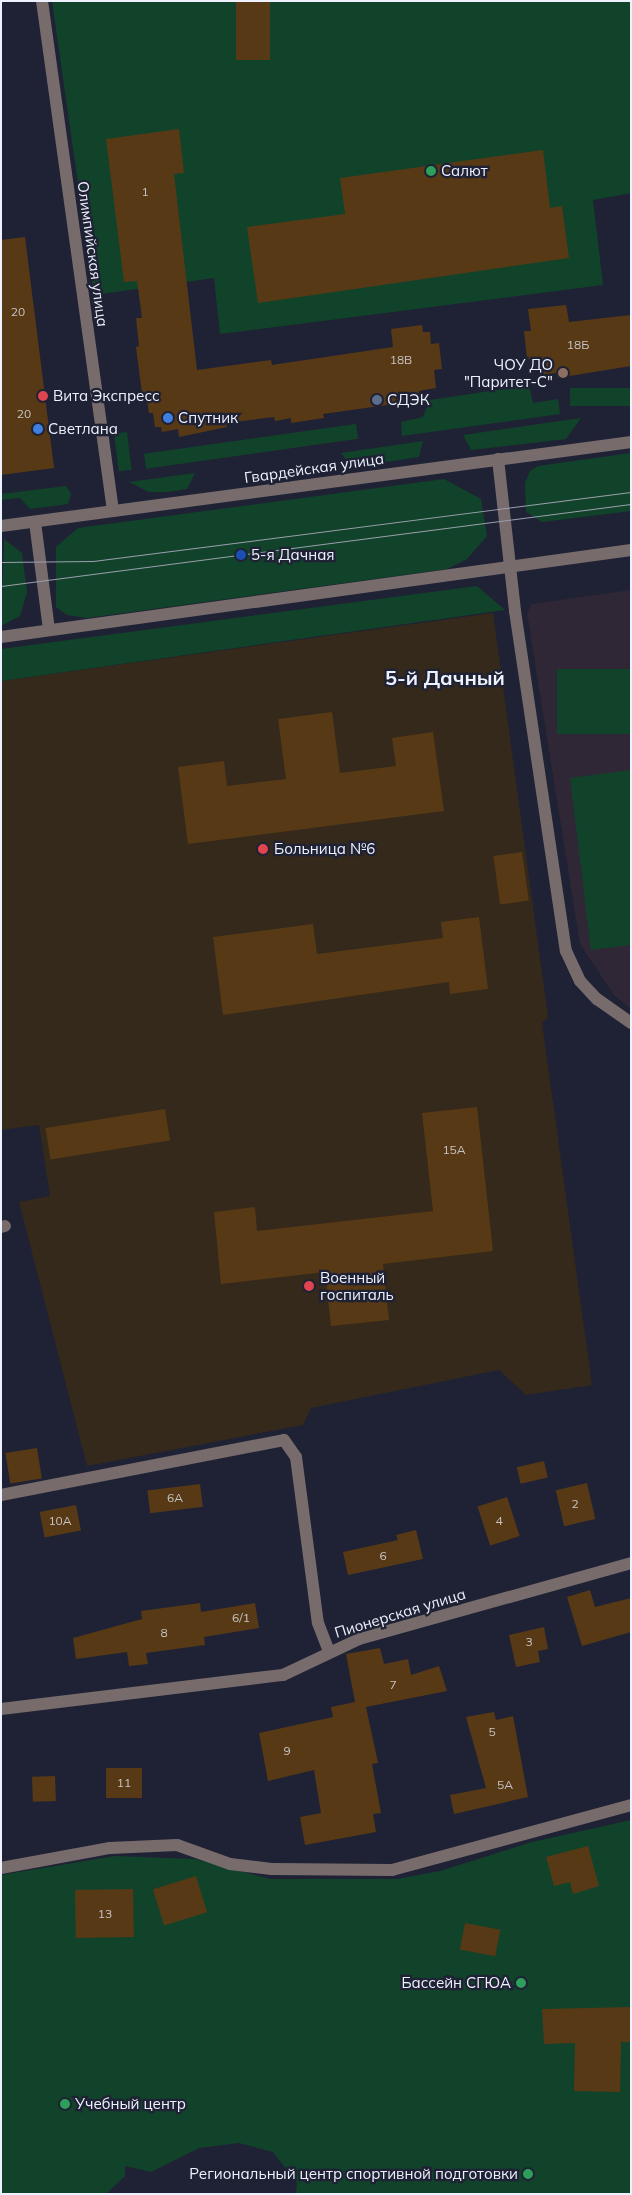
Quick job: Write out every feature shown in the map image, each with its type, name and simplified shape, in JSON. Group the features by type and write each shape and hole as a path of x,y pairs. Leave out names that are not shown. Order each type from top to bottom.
{"street":[{"name":"Олимпийская улица","path":"42,1 113,511"},
{"name":"Гвардейская улица","path":"1,526 631,442"},
{"path":"498,459 566,951 580,981 596,1000 631,1023"},
{"path":"35,522 49,630"},
{"path":"1,637 631,550"},
{"path":"1,1495 284,1440 296,1457 318,1623 329,1652"},
{"name":"Пионерская улица","path":"1,1709 282,1675 359,1639 631,1563"},
{"path":"1,1868 110,1848 177,1845 230,1864 272,1869 392,1870 631,1806"}],"shaded area":[{"path":"631,590 631,1009 614,995 580,944 527,613 532,604"},
{"path":"493,613 548,1017 542,1023 592,1385 526,1395 499,1370 311,1408 303,1425 87,1466 19,1202 50,1196 39,1125 1,1130 1,681"}],"green space":[{"name":"Салют","path":"52,1 631,1 631,193 593,200 603,285 220,334 214,278 94,295"},
{"path":"529,385 533,403 558,399 560,414 402,436 401,422 423,417 430,400"},
{"path":"570,388 631,388 631,406 570,406"},
{"path":"581,418 566,439 471,450 463,435"},
{"path":"356,424 358,439 146,469 144,454"},
{"path":"127,432 132,470 119,471 114,434"},
{"path":"423,441 419,457 352,467 341,453"},
{"path":"631,453 631,511 542,522 526,512 525,483 530,471 538,466"},
{"path":"195,473 187,489 168,492 149,492 129,482"},
{"path":"444,479 481,499 487,536 467,559 447,569 87,618 67,615 56,607 56,547 78,528"},
{"path":"66,486 71,494 68,504 30,509 20,498 1,500 1,494"},
{"path":"4,539 22,553 27,592 20,616 1,626"},
{"path":"477,586 505,610 1,681 1,649"},
{"path":"557,669 631,669 631,734 557,734"},
{"path":"631,770 631,945 591,950 570,778"},
{"path":"631,1820 631,2194 296,2194 297,2183 273,2152 239,2143 199,2148 151,2172 125,2166 125,2176 106,2194 1,2194 1,1875 115,1856 195,1859 270,1879 397,1879 440,1871 532,1842"}],"building":[{"path":"236,1 270,1 270,60 236,60"},
{"path":"179,129 184,173 174,174 197,370 271,360 272,365 393,347 391,329 422,325 423,332 430,332 431,344 439,343 442,369 434,370 436,388 419,391 420,395 407,397 408,402 323,414 324,418 291,423 291,418 275,421 274,417 227,423 227,427 179,437 178,429 162,432 161,427 155,427 153,413 149,413 147,400 143,401 136,347 139,346 136,318 142,318 137,281 124,282 106,139"},
{"path":"543,150 550,208 562,206 569,258 258,303 247,227 345,214 340,178"},
{"path":"25,237 54,468 1,475 1,240"},
{"path":"566,305 569,322 631,315 631,366 557,378 556,373 539,375 533,358 527,359 524,331 531,331 528,309"},
{"path":"332,712 340,773 396,766 392,738 433,732 444,811 188,844 178,767 224,761 227,786 286,779 278,719"},
{"path":"522,852 529,901 500,905 493,856"},
{"path":"479,917 488,989 450,994 449,982 223,1015 213,937 313,924 317,954 443,938 441,922"},
{"path":"477,1107 493,1251 383,1264 389,1320 331,1326 325,1272 221,1284 214,1212 255,1207 257,1231 433,1211 422,1113"},
{"path":"165,1109 170,1141 50,1160 45,1128"},
{"path":"37,1448 42,1479 10,1484 5,1453"},
{"path":"544,1461 548,1478 521,1484 517,1467"},
{"path":"587,1483 595,1519 564,1526 556,1490"},
{"path":"200,1484 203,1507 150,1513 147,1490"},
{"path":"507,1497 520,1536 490,1546 478,1507"},
{"path":"76,1505 81,1531 45,1538 40,1512"},
{"path":"416,1530 423,1559 348,1575 343,1552 398,1540 396,1535"},
{"path":"590,1590 595,1607 631,1598 631,1632 582,1646 567,1597"},
{"path":"200,1603 201,1612 255,1603 259,1628 204,1637 205,1645 146,1653 148,1664 129,1666 127,1652 76,1659 73,1638 142,1619 141,1611"},
{"path":"544,1627 548,1649 538,1651 540,1662 516,1667 509,1635"},
{"path":"380,1648 384,1664 408,1659 411,1675 439,1666 447,1691 366,1707 378,1763 372,1764 381,1813 373,1814 376,1832 305,1845 300,1817 321,1813 314,1770 268,1781 259,1733 333,1717 331,1707 355,1702 346,1654"},
{"path":"494,1712 496,1720 513,1716 528,1797 454,1814 450,1795 486,1788 466,1717"},
{"path":"106,1768 142,1768 142,1798 106,1798"},
{"path":"55,1776 56,1801 33,1802 32,1777"},
{"path":"588,1846 599,1886 573,1894 570,1882 554,1886 546,1857"},
{"path":"196,1876 207,1912 164,1925 153,1889"},
{"path":"133,1889 134,1937 76,1938 75,1890"},
{"path":"465,1923 500,1930 495,1956 460,1950"},
{"path":"631,2007 631,2042 621,2042 620,2092 574,2091 575,2043 544,2044 542,2009"}],"tram line":[{"path":"1,562 93,561 631,492"},
{"path":"1,586 631,504"}],"place":[{"name":"Салют","path":"431,171"},
{"name":"ЧОУ ДО \"Паритет-С\"","path":"563,373"},
{"name":"Вита Экспресс","path":"43,396"},
{"name":"СДЭК","path":"377,400"},
{"name":"Спутник","path":"168,418"},
{"name":"Светлана","path":"38,429"},
{"name":"5-я Дачная","path":"241,555"},
{"name":"Больница №6","path":"263,849"},
{"name":"Военный госпиталь","path":"309,1286"},
{"name":"Бассейн СГЮА","path":"521,1983"},
{"name":"Учебный центр","path":"65,2104"},
{"name":"Региональный центр спортивной подготовки","path":"528,2174"}],"district":[{"name":"5-й Дачный","path":"445,677"}]}
